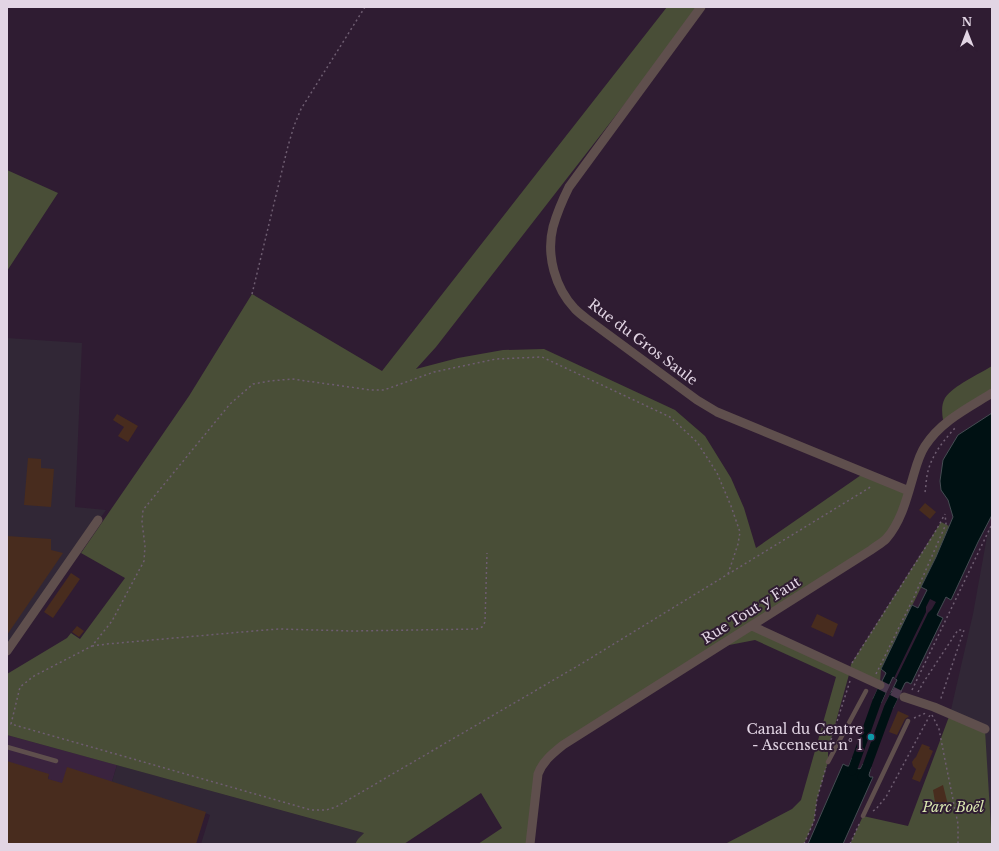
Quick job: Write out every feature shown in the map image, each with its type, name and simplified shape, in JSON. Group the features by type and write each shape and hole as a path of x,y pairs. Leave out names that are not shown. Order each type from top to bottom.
{"street":[{"name":"Rue du Gros Saule","path":"702,7 569,187 562,200 553,227 550,244 552,267 557,282 565,296 587,319 696,400 717,412 909,491"},
{"name":"Rue Tout y Faut","path":"530,844 538,774 551,754 871,550 885,539 894,528 903,508 918,461 933,435 947,422 992,393"},
{"path":"7,651 98,520"},
{"path":"752,626 880,685"},
{"path":"904,697 931,711 985,729"}],"lane":[{"path":"828,762 866,691"},
{"path":"863,816 908,720"},
{"path":"7,747 56,761"}],"path":[{"path":"252,294 288,146 296,121 301,110 365,7"},
{"path":"92,646 112,621 144,561 145,546 142,522 143,510 230,404 253,384 270,381 292,379 371,390 384,390 434,372 488,360 542,357 670,416 697,442 717,473 740,532 738,544 728,574"},
{"path":"925,492 927,476 936,452 947,436 957,426"},
{"path":"487,553 485,622 482,627 477,629 352,631 272,629 92,646 34,676 20,687 11,724 312,810 326,810 336,807 560,676 869,488 877,479"},
{"path":"850,671 851,664 946,514 946,524 914,597 875,676"},
{"path":"912,691 992,524"},
{"path":"850,844 863,816 876,809 886,797 931,711 940,702 964,630 958,630 918,692"},
{"path":"908,720 931,711"},
{"path":"931,711 941,737 958,824 958,844"}],"shaded area":[{"path":"7,338 82,343 75,507 106,510 7,651"},
{"path":"992,413 992,515 951,600 946,597 937,615 943,618 911,684 907,682 905,683 893,708 885,705 897,680 893,677 881,703 873,699 886,673 881,669 912,605 918,608 927,590 921,587 953,517 948,500 941,490 940,481 943,460 958,435"},
{"path":"992,524 992,844 950,714 973,614 988,531"},
{"path":"7,735 117,765 111,785 61,787 47,782 49,776 7,763"},
{"path":"852,758 858,761 856,766 859,769 863,764 871,767 869,775 870,777 873,777 843,844 808,844 843,764 849,766"},
{"path":"117,765 364,833 355,844 201,844 210,815 190,807 111,785"}],"green space":[{"path":"667,7 700,7 436,347 416,369 458,358 503,350 544,349 675,410 705,436 731,478 744,508 756,548 864,473 909,491 885,539 752,626 850,670 851,664 941,522 949,526 936,557 881,669 880,682 850,671 828,750 828,762 817,799 814,821 804,844 725,844 792,809 801,800 836,677 755,640 719,647 563,745 542,766 530,844 478,844 502,828 481,793 404,844 355,844 364,833 7,735 7,674 67,638 71,633 80,639 125,578 81,553 189,396 252,294 382,371"},
{"path":"7,170 58,193 7,271"},
{"path":"992,366 992,393 943,420 942,412 945,398 954,389"},
{"name":"Parc Boël","path":"950,714 985,730 992,844 850,844 863,816 908,826"}],"pier":[{"path":"930,599 936,602 928,613 896,679 894,678 926,612 926,607"}],"building":[{"path":"117,414 138,426 128,442 118,436 124,427 113,420"},
{"path":"28,458 41,459 41,468 54,469 51,507 24,505"},
{"path":"925,503 936,512 930,519 919,510"},
{"path":"7,536 51,539 51,550 63,553 7,635"},
{"path":"71,573 80,579 53,618 44,612"},
{"path":"817,614 838,624 833,637 811,627"},
{"path":"77,626 84,631 79,637 72,632"},
{"path":"898,711 909,716 905,719 897,735 889,732"},
{"path":"922,744 930,747 929,749 933,751 920,782 912,779 916,769 912,762"},
{"path":"7,761 49,774 48,779 62,783 67,767 206,812 196,844 7,844"},
{"path":"943,785 948,805 938,806 937,802 935,802 933,790"}],"waterway":[{"path":"852,771 882,690"},
{"path":"862,777 894,696"}],"tunnel":[{"path":"880,685 904,697"}],"place":[{"name":"Canal du Centre - Ascenseur n° 1","path":"871,737"}]}
